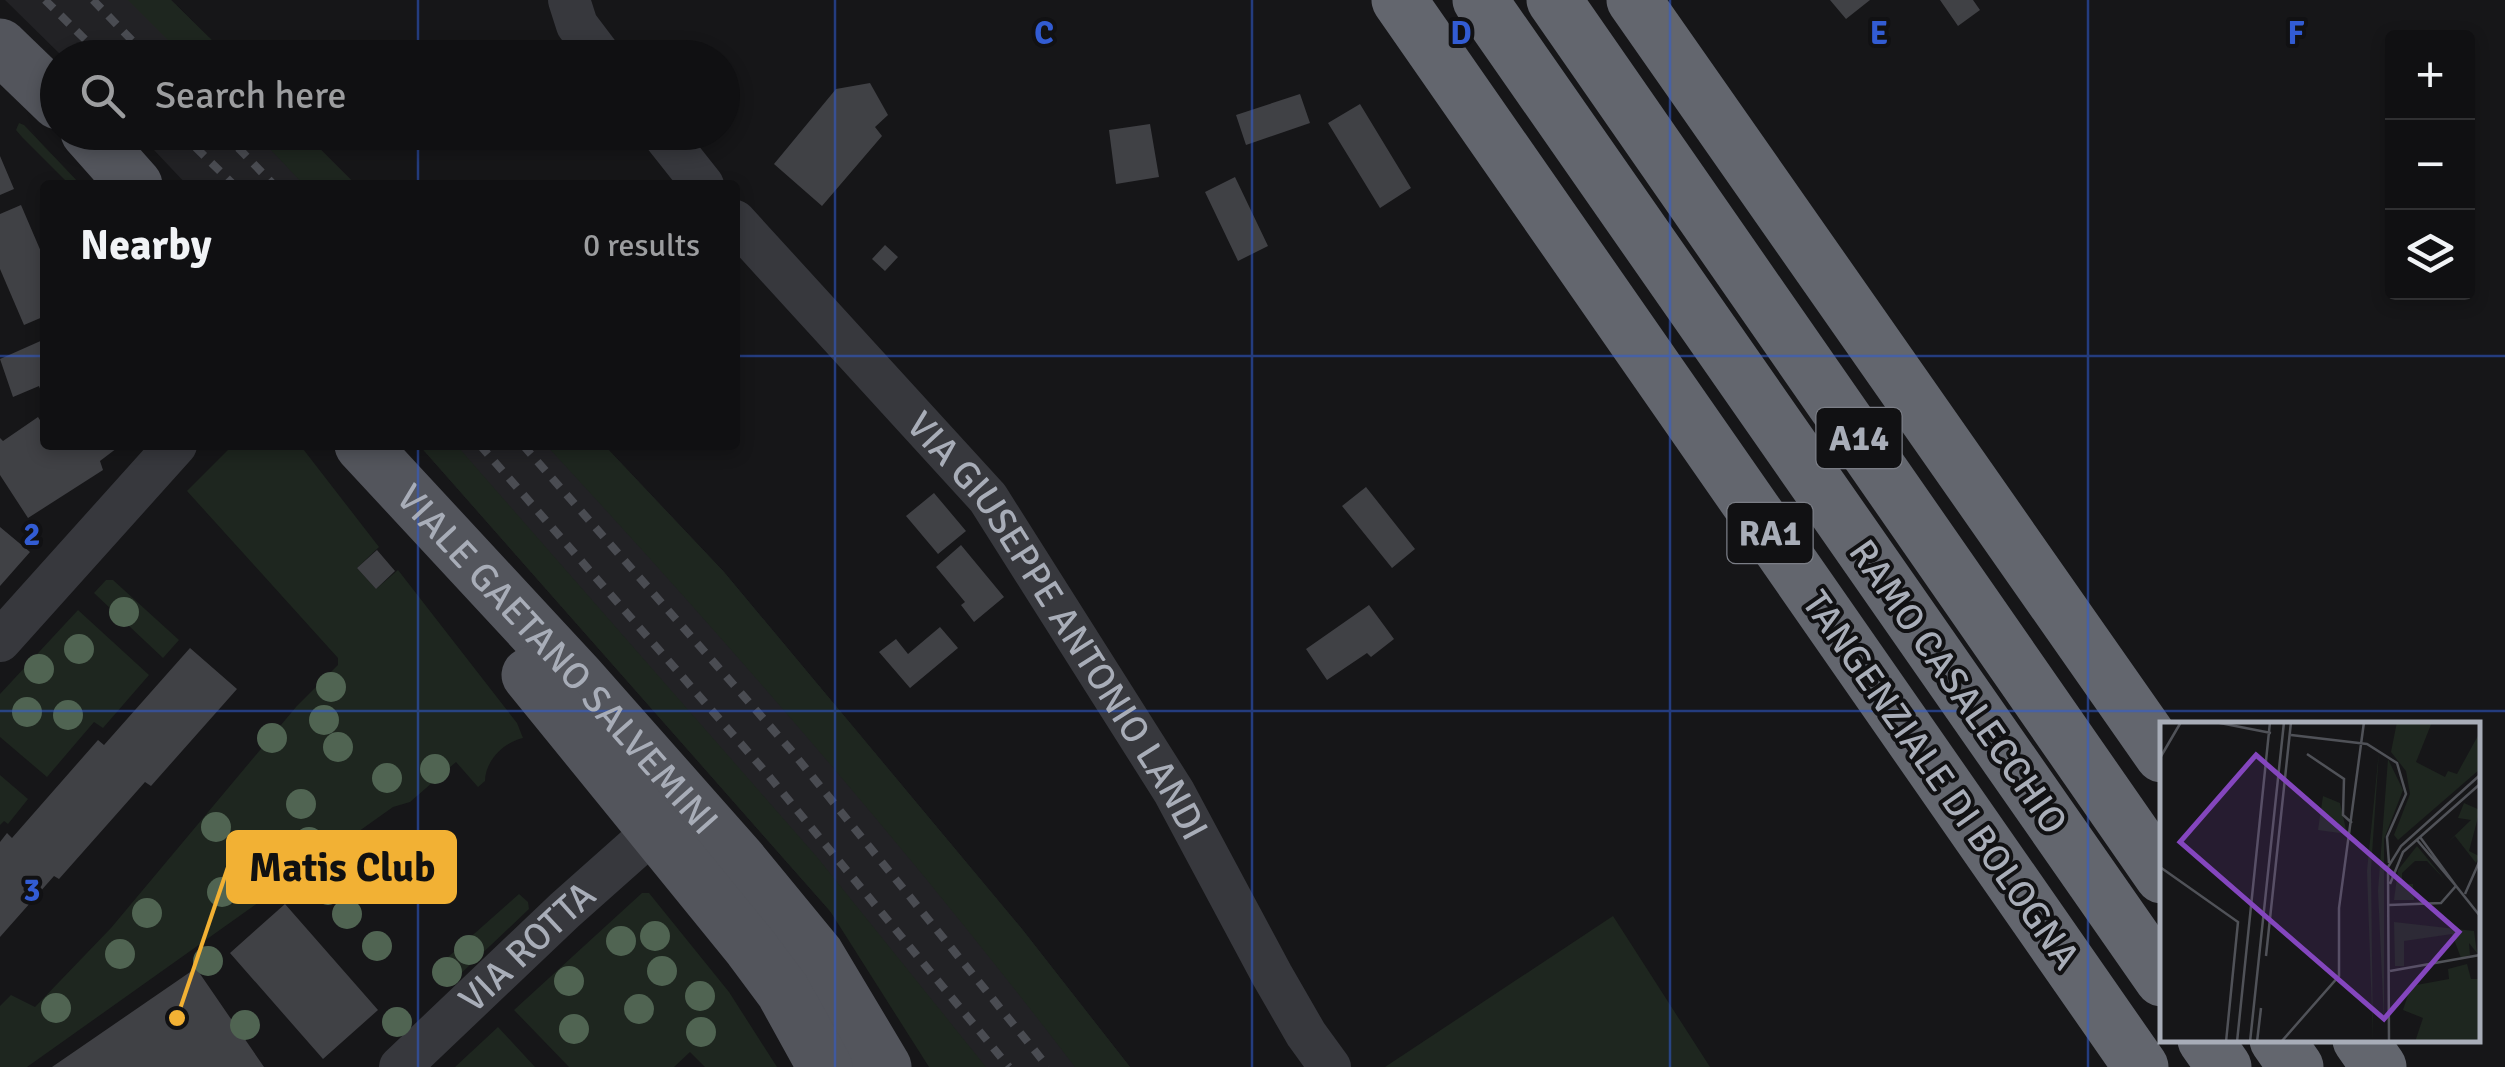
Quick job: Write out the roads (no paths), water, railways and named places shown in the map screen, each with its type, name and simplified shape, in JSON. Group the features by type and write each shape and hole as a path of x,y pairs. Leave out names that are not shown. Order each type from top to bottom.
{"highway":[{"name":"TANGENZIALE DI BOLOGNA","path":"1398,0 2141,1067"},
{"name":"RAMO CASALECCHIO","path":"1480,0 2160,976"},
{"name":"RAMO CASALECCHIO","path":"1554,0 2160,873"},
{"path":"1634,0 2160,753"},
{"path":"2206,1042 2224,1067"},
{"path":"2278,1042 2296,1067"},
{"path":"2361,1042 2380,1067"}],"main road":[{"path":"0,46 40,85"},
{"path":"104,150 131,180"},
{"name":"VIALE GAETANO SALVEMINI","path":"372,457 542,694 783,991 826,1067"},
{"name":"VIALE GAETANO SALVEMINI","path":"372,457 578,678 781,910 817,956 884,1067"}],"street":[{"path":"675,150 699,180"},
{"name":"VIA GIUSEPPE ANTONIO LANDI","path":"740,227 988,498 1174,792 1272,976 1330,1067"},
{"path":"0,641 172,450"},
{"name":"VIA ROTTA","path":"400,1067 655,830"}],"railway":[{"path":"45,0 86,40"},
{"path":"93,0 132,40"},
{"path":"198,150 229,180"},
{"path":"240,150 269,180"},
{"path":"484,450 763,769 1009,1067"},
{"path":"527,450 790,749 1048,1067"}],"place":[{"name":"Matis Club","path":"177,1018"}]}
